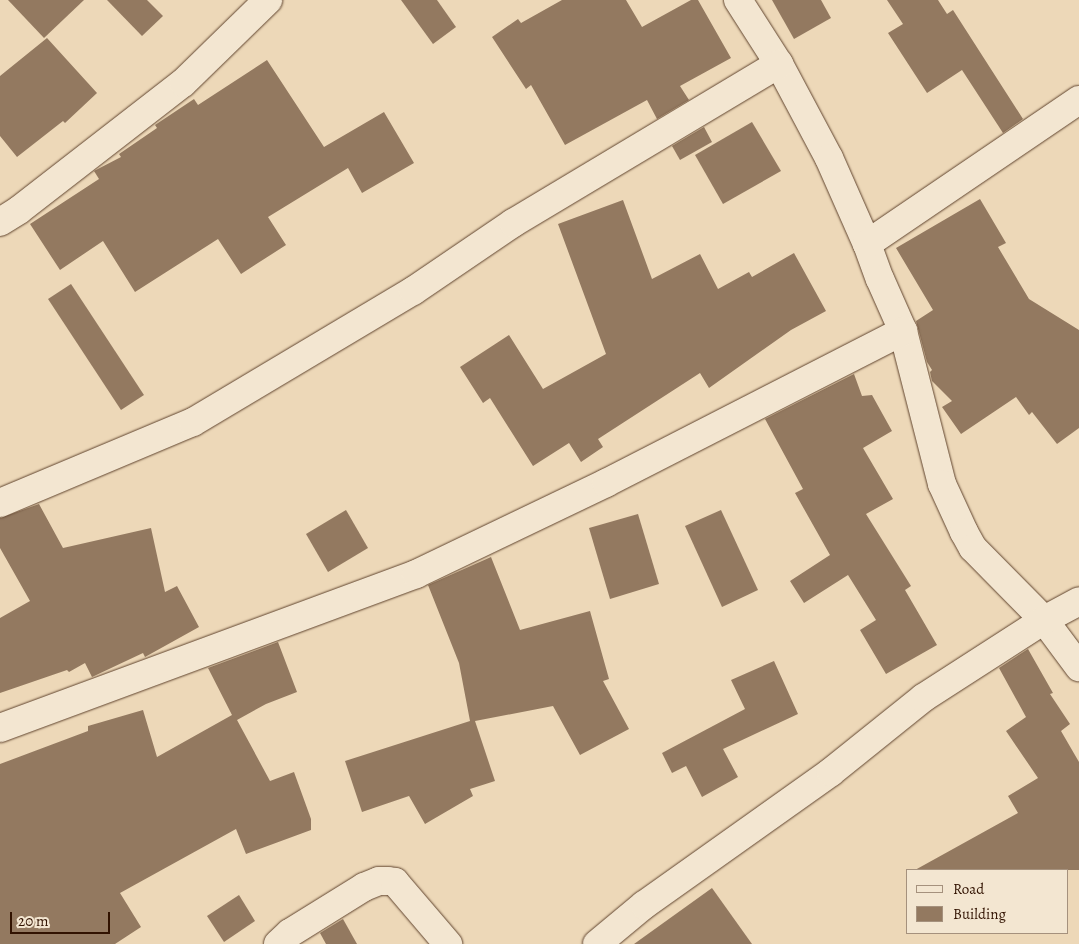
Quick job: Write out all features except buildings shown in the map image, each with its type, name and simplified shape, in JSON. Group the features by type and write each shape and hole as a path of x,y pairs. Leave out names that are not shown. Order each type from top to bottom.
{"street":[{"path":"0,222 19,210 183,83 268,0"},
{"path":"738,0 779,64 829,158 867,244 880,280 903,331 942,484 964,532 974,548 1044,620 1079,667"},
{"path":"0,504 193,422 413,291 513,223 779,64"},
{"path":"867,244 1079,100"},
{"path":"0,728 416,574 606,482 903,331"},
{"path":"597,944 644,905 831,772 923,698 1044,620 1079,601"},
{"path":"278,944 290,933 364,887 379,881 395,882 448,944"}]}
